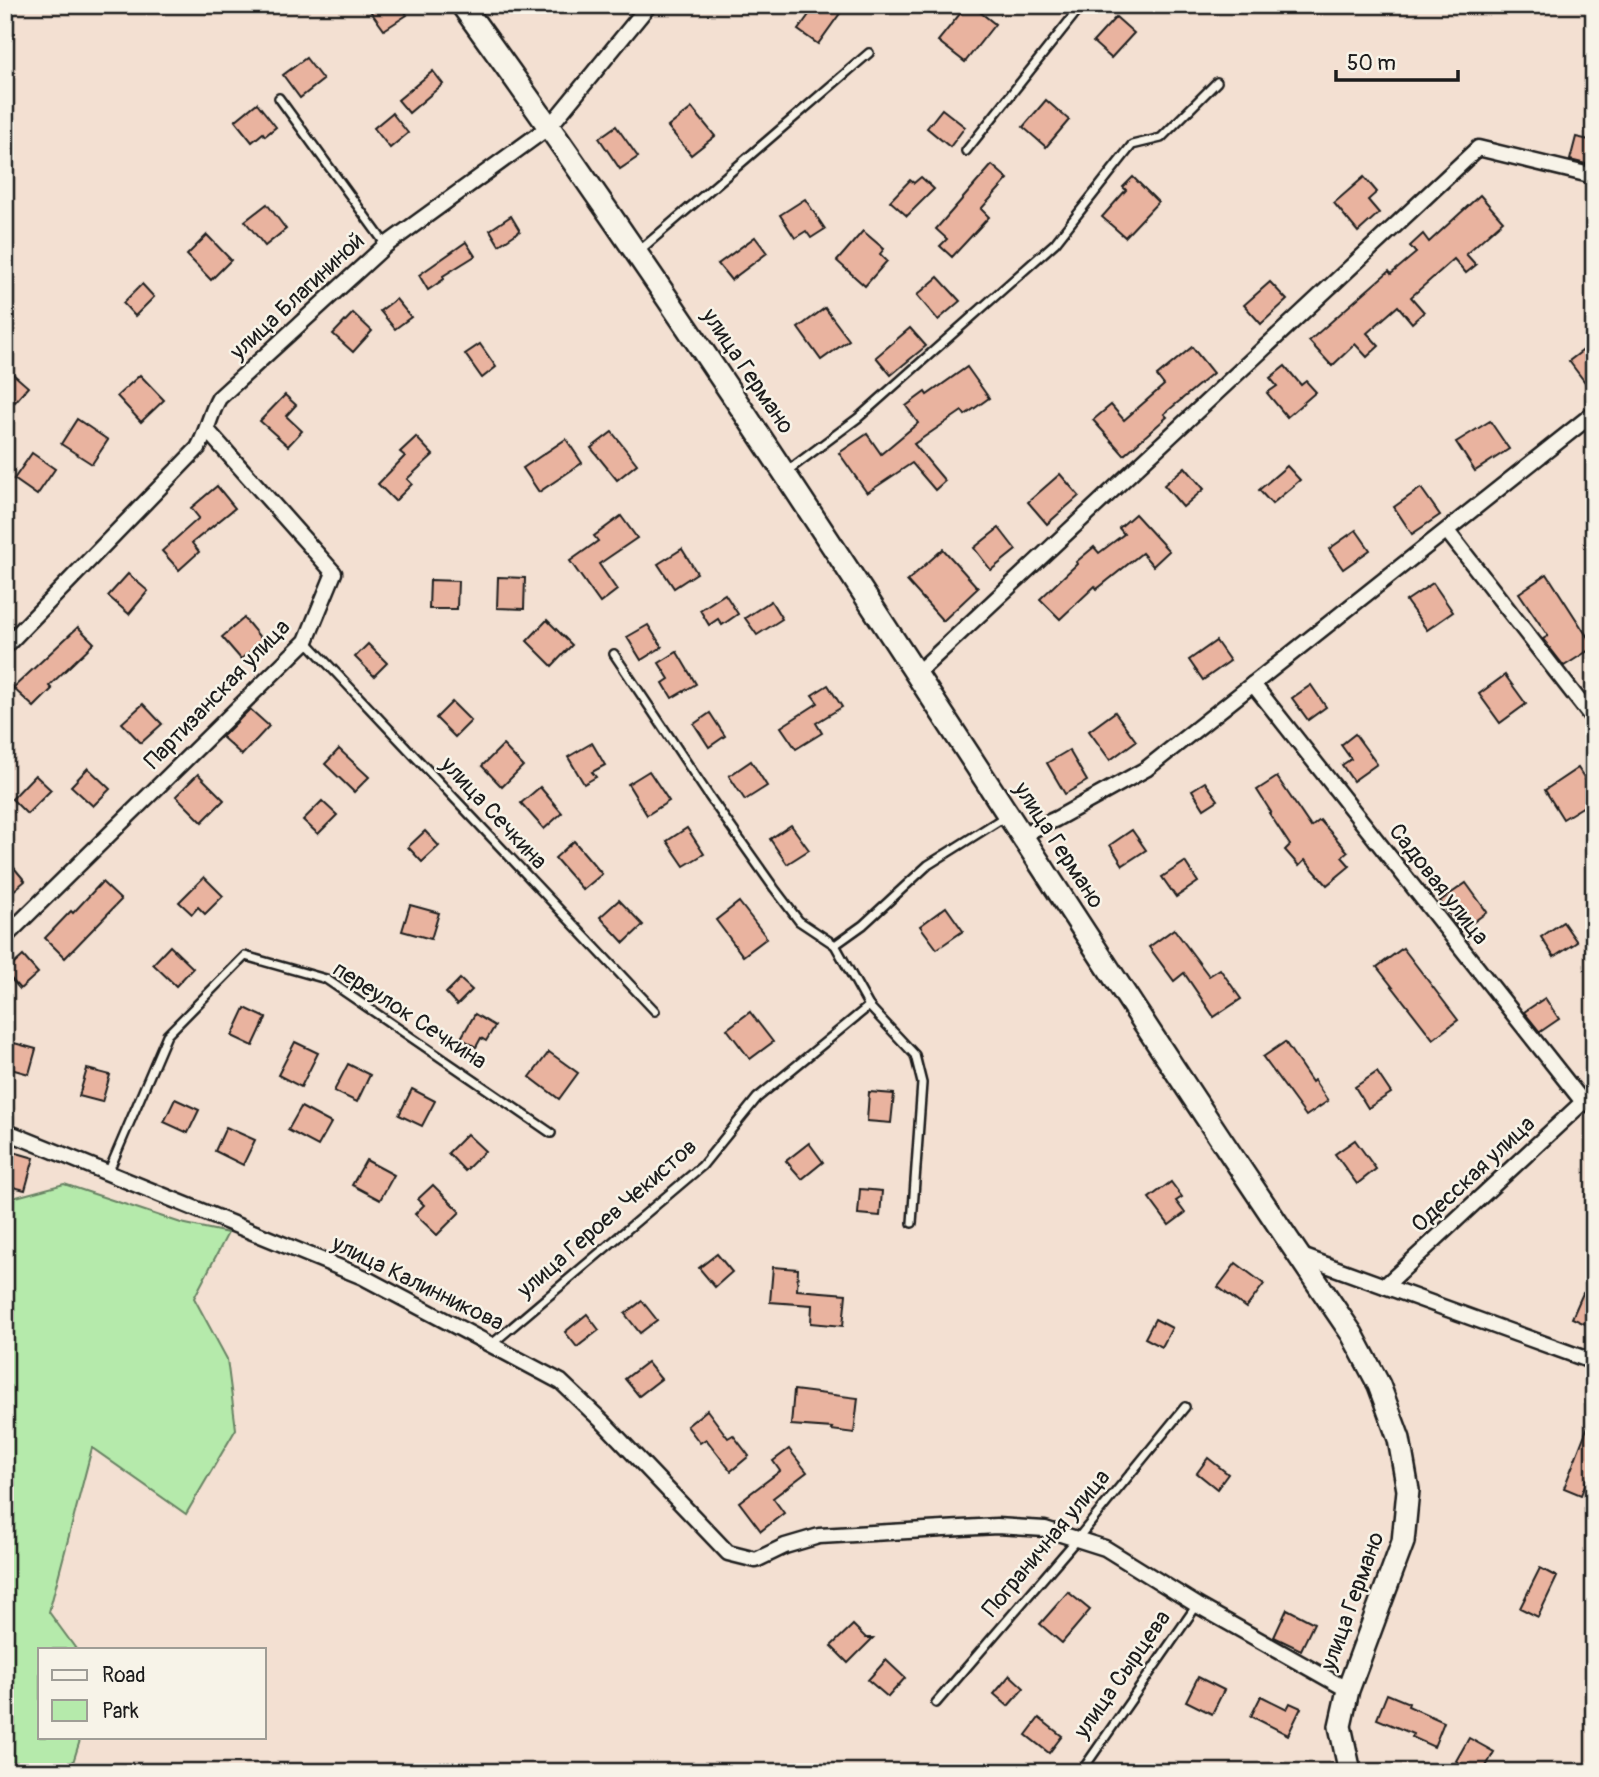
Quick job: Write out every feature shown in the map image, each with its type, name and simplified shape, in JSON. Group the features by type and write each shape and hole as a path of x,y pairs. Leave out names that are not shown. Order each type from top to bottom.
{"main road":[{"name":"улица Германо","path":"462,5 550,127 785,473 1297,1255 1352,1334 1379,1385 1399,1439 1408,1490 1404,1542 1348,1690 1340,1726 1346,1770"}],"street":[{"name":"улица Благининой","path":"5,647 198,448 208,430 219,398 386,244 550,127 649,5"},
{"path":"916,674 1478,148 1594,176"},
{"path":"1021,835 1056,819 1146,769 1594,413"},
{"name":"Партизанская улица","path":"5,937 306,641 334,573 208,430"},
{"path":"1447,531 1594,720"},
{"name":"Садовая улица","path":"1253,684 1590,1102"},
{"name":"Одесская улица","path":"1385,1286 1590,1102"},
{"name":"улица Калинникова","path":"5,1131 363,1277 561,1382 729,1553 755,1560 785,1546 818,1536 997,1526 1045,1529 1077,1538"},
{"path":"1297,1255 1594,1362"},
{"path":"1077,1538 1105,1548 1197,1605"},
{"name":"улица Сырцева","path":"1197,1605 1348,1690"}],"lane":[{"path":"966,151 1082,5"},
{"path":"636,254 869,53"},
{"path":"785,473 858,418 1055,243 1132,145 1161,138 1217,82"},
{"path":"279,98 386,244"},
{"name":"улица Сечкина","path":"306,641 655,1011"},
{"path":"614,654 774,888 799,921 835,946 869,1006 915,1055 922,1083 912,1223"},
{"path":"835,946 863,925 928,865 1008,815"},
{"name":"переулок Сечкина","path":"108,1173 167,1035 246,956 326,979 551,1133"},
{"name":"улица Героев Чекистов","path":"492,1345 702,1166 757,1098 869,1006"},
{"name":"Пограничная улица","path":"936,1703 1185,1408"},
{"name":"улица Сырцева","path":"1081,1772 1197,1605"}],"green space":[{"path":"64,1184 181,1223 228,1233 194,1298 227,1359 236,1429 186,1514 92,1448 49,1612 75,1648 38,1648 38,1738 81,1738 70,1772 7,1772 5,1200"}],"building":[{"path":"366,5 400,5 407,15 384,30"},
{"path":"816,5 846,5 818,44 798,30"},
{"path":"967,5 971,5 995,24 965,62 938,41"},
{"path":"1116,17 1134,33 1111,58 1093,42"},
{"path":"306,58 323,80 300,98 283,75"},
{"path":"433,71 443,84 409,113 398,100"},
{"path":"1046,100 1069,120 1046,147 1023,127"},
{"path":"257,103 276,127 252,142 235,121"},
{"path":"692,108 715,136 691,155 668,127"},
{"path":"942,109 965,127 950,147 927,128"},
{"path":"392,113 408,133 390,148 374,128"},
{"path":"616,126 638,157 620,169 599,138"},
{"path":"1576,137 1594,141 1594,166 1570,160"},
{"path":"992,165 1008,179 981,209 989,217 952,257 940,246 947,239 936,229"},
{"path":"921,177 934,189 907,216 890,201 910,180 914,183"},
{"path":"1133,177 1158,202 1125,237 1102,217 1126,190 1123,187"},
{"path":"1364,177 1377,192 1368,200 1379,213 1358,232 1334,203"},
{"path":"1480,195 1503,221 1466,254 1476,265 1466,273 1454,259 1411,297 1424,312 1412,323 1398,306 1367,333 1379,346 1367,357 1355,344 1332,366 1309,341 1389,271 1391,274 1416,253 1410,246 1423,234 1429,242"},
{"path":"805,199 825,229 811,238 806,231 795,238 780,215"},
{"path":"267,204 286,229 265,246 245,221"},
{"path":"511,216 520,231 499,245 490,230"},
{"path":"863,231 884,249 880,254 887,261 865,286 837,261"},
{"path":"207,235 231,260 211,280 187,255"},
{"path":"755,237 767,253 731,280 718,264"},
{"path":"466,242 475,256 443,276 444,279 428,290 419,275"},
{"path":"938,277 960,301 938,320 917,295"},
{"path":"1270,282 1287,300 1261,324 1244,305"},
{"path":"142,284 154,297 135,316 123,303"},
{"path":"396,299 411,317 395,329 380,311"},
{"path":"825,308 849,340 821,360 798,328"},
{"path":"353,313 372,331 353,352 333,334"},
{"path":"910,328 926,346 891,375 876,357"},
{"path":"1594,342 1594,394 1569,361"},
{"path":"480,344 496,367 482,378 465,354"},
{"path":"1192,347 1213,373 1164,414 1167,417 1124,455 1093,420 1111,405 1124,420 1164,385 1157,376"},
{"path":"1285,366 1301,385 1306,381 1316,392 1287,417 1267,393 1277,386 1270,378"},
{"path":"5,367 28,387 15,402 5,394"},
{"path":"967,367 989,398 965,415 962,411 914,444 945,481 935,490 912,463 867,493 839,453 867,434 881,454 918,423 906,406"},
{"path":"140,375 164,400 141,422 117,396"},
{"path":"285,395 296,405 286,416 302,431 288,446 260,421"},
{"path":"77,419 108,440 92,464 61,444"},
{"path":"1490,421 1509,449 1475,471 1456,442"},
{"path":"612,432 637,464 617,480 591,448"},
{"path":"416,437 433,455 407,479 412,484 395,501 378,484 405,456 400,452"},
{"path":"566,439 582,463 539,492 523,468"},
{"path":"32,453 55,469 37,495 14,479"},
{"path":"1287,466 1300,480 1272,504 1259,490"},
{"path":"1185,467 1204,489 1183,507 1164,485"},
{"path":"1060,474 1079,496 1047,524 1028,502"},
{"path":"217,486 235,508 192,543 199,552 179,570 162,551 199,518 191,508"},
{"path":"1421,488 1440,515 1412,534 1394,507"},
{"path":"1135,514 1169,551 1153,566 1142,553 1097,589 1095,586 1060,619 1040,599 1094,547 1099,553 1124,534 1119,528"},
{"path":"621,516 637,538 599,564 617,590 600,603 570,561 598,541 594,536"},
{"path":"999,528 1016,550 991,570 974,548"},
{"path":"1356,530 1370,550 1343,569 1329,549"},
{"path":"682,549 697,573 674,588 658,564"},
{"path":"943,549 978,588 943,621 907,581"},
{"path":"128,574 148,591 129,614 108,596"},
{"path":"1547,574 1594,647 1564,666 1543,639 1548,636 1519,593"},
{"path":"498,577 525,578 524,609 497,608"},
{"path":"430,580 458,581 457,609 429,609"},
{"path":"1433,583 1453,612 1427,630 1406,601"},
{"path":"725,594 738,614 722,625 718,619 709,625 700,610"},
{"path":"771,601 782,619 757,635 745,618"},
{"path":"244,618 263,641 241,659 222,637"},
{"path":"547,620 572,645 552,666 527,641"},
{"path":"648,625 662,647 641,660 627,637"},
{"path":"78,627 94,643 49,686 52,689 34,707 13,688"},
{"path":"1216,641 1230,661 1203,680 1189,660"},
{"path":"368,644 387,663 374,676 355,657"},
{"path":"677,652 696,684 672,698 663,683 669,679 659,663"},
{"path":"1505,675 1526,704 1500,723 1479,694"},
{"path":"828,685 842,707 816,723 822,733 796,749 781,727 818,703 812,695"},
{"path":"1311,685 1326,707 1308,720 1292,698"},
{"path":"452,702 471,721 455,737 436,718"},
{"path":"143,704 162,724 141,743 122,723"},
{"path":"250,709 269,726 242,755 222,737"},
{"path":"1115,712 1136,741 1110,760 1089,731"},
{"path":"710,713 725,736 709,747 694,724"},
{"path":"1355,734 1377,764 1353,781 1342,765 1351,759 1341,745"},
{"path":"592,743 605,765 592,772 596,777 584,784 568,757"},
{"path":"503,745 523,766 502,787 482,766"},
{"path":"339,749 369,777 354,792 325,764"},
{"path":"1069,750 1087,781 1065,794 1047,763"},
{"path":"751,761 767,786 745,800 729,776"},
{"path":"88,768 110,789 93,806 71,786"},
{"path":"1578,768 1594,793 1594,800 1563,819 1545,790"},
{"path":"649,771 669,801 647,815 628,784"},
{"path":"198,774 224,800 202,822 176,796"},
{"path":"35,775 51,790 27,814 12,799"},
{"path":"1277,777 1311,827 1320,820 1348,852 1342,857 1350,866 1327,885 1305,860 1299,866 1285,850 1290,845 1257,790"},
{"path":"1205,782 1218,800 1204,809 1192,790"},
{"path":"540,787 562,813 544,829 521,803"},
{"path":"322,801 337,815 318,834 303,820"},
{"path":"791,825 809,850 787,864 770,839"},
{"path":"687,828 704,854 684,866 667,841"},
{"path":"1132,830 1146,850 1123,865 1110,845"},
{"path":"425,831 439,846 422,862 408,847"},
{"path":"574,841 602,874 583,890 555,858"},
{"path":"5,857 25,881 5,898"},
{"path":"1185,862 1198,882 1176,897 1162,877"},
{"path":"204,877 223,896 205,914 198,907 192,914 179,902"},
{"path":"102,882 121,900 65,958 45,938"},
{"path":"1466,883 1487,912 1461,931 1440,901"},
{"path":"619,900 643,925 624,943 600,917"},
{"path":"739,902 767,938 743,956 716,920"},
{"path":"410,905 439,913 431,939 402,931"},
{"path":"946,907 963,931 937,949 920,926"},
{"path":"1563,922 1577,942 1554,957 1541,937"},
{"path":"1174,929 1209,976 1220,969 1241,999 1214,1017 1184,973 1174,981 1149,947"},
{"path":"170,946 193,968 176,986 153,964"},
{"path":"1403,948 1458,1020 1433,1039 1377,967"},
{"path":"23,956 38,973 20,989 5,972"},
{"path":"460,979 472,990 457,1005 446,993"},
{"path":"1545,998 1559,1019 1540,1032 1524,1012"},
{"path":"245,1008 266,1018 253,1046 232,1036"},
{"path":"750,1012 773,1042 750,1059 727,1029"},
{"path":"475,1014 495,1026 486,1041 481,1038 476,1047 461,1038"},
{"path":"295,1042 318,1053 301,1087 278,1075"},
{"path":"1285,1042 1328,1101 1306,1116 1263,1057"},
{"path":"14,1043 36,1049 29,1074 7,1068"},
{"path":"549,1052 578,1073 559,1099 530,1077"},
{"path":"348,1064 370,1075 357,1102 334,1091"},
{"path":"87,1069 110,1075 102,1102 79,1096"},
{"path":"1377,1072 1391,1093 1368,1108 1355,1087"},
{"path":"412,1089 435,1101 422,1126 399,1115"},
{"path":"869,1092 894,1094 891,1123 867,1121"},
{"path":"175,1099 199,1110 188,1133 164,1122"},
{"path":"301,1107 331,1123 318,1146 288,1130"},
{"path":"226,1127 255,1140 243,1165 215,1151"},
{"path":"467,1134 485,1151 465,1171 448,1153"},
{"path":"1355,1140 1376,1169 1357,1184 1335,1154"},
{"path":"809,1143 823,1162 802,1179 786,1161"},
{"path":"10,1151 34,1158 25,1190 5,1185 5,1169"},
{"path":"366,1160 394,1175 380,1200 352,1185"},
{"path":"1171,1182 1182,1197 1176,1201 1185,1213 1169,1225 1149,1198"},
{"path":"433,1185 460,1212 437,1235 415,1214 424,1205 418,1199"},
{"path":"860,1189 882,1191 880,1216 858,1214"},
{"path":"717,1254 732,1272 715,1287 699,1268"},
{"path":"1236,1263 1264,1284 1246,1308 1218,1287"},
{"path":"773,1267 798,1269 797,1290 846,1294 843,1326 811,1323 812,1305 770,1302"},
{"path":"1583,1293 1594,1297 1594,1328 1572,1318"},
{"path":"642,1301 657,1320 640,1333 625,1314"},
{"path":"587,1314 599,1330 577,1347 565,1332"},
{"path":"1155,1319 1172,1328 1162,1347 1145,1338"},
{"path":"647,1362 661,1379 639,1396 625,1379"},
{"path":"794,1390 858,1398 854,1433 831,1430 832,1428 791,1425"},
{"path":"707,1410 728,1438 733,1435 749,1456 731,1471 706,1439 700,1443 687,1426"},
{"path":"1593,1413 1594,1462 1581,1495 1564,1488"},
{"path":"789,1449 807,1472 773,1498 784,1513 761,1531 739,1502 780,1471 773,1461"},
{"path":"1208,1458 1228,1474 1217,1489 1197,1473"},
{"path":"1540,1568 1557,1577 1538,1617 1520,1608"},
{"path":"1068,1592 1090,1610 1062,1643 1040,1624"},
{"path":"1287,1609 1314,1623 1301,1650 1274,1637"},
{"path":"853,1625 866,1638 873,1638 848,1663 831,1646"},
{"path":"886,1660 905,1678 888,1697 868,1680"},
{"path":"1010,1675 1024,1688 1008,1706 994,1694"},
{"path":"1198,1677 1224,1690 1212,1714 1186,1701"},
{"path":"1387,1694 1444,1722 1434,1747 1412,1737 1413,1734 1377,1719"},
{"path":"1261,1696 1287,1709 1290,1703 1301,1708 1288,1735 1251,1716"},
{"path":"1039,1718 1062,1736 1049,1753 1026,1735"},
{"path":"1469,1738 1494,1752 1483,1772 1475,1772 1456,1761"}]}
